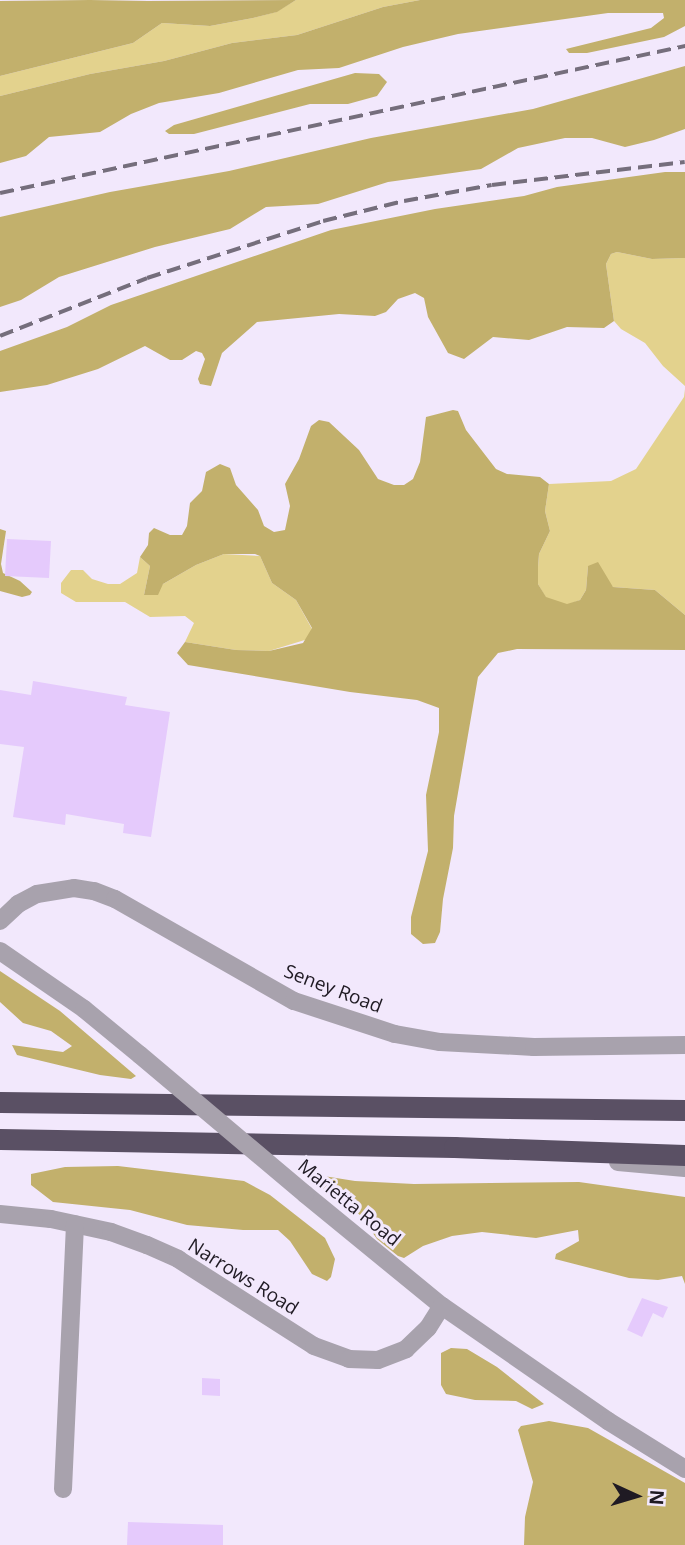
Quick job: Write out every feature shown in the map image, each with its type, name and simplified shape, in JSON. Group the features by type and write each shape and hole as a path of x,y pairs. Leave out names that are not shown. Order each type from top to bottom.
{"highway":[{"path":"0,1102 680,1109"},
{"path":"0,1139 454,1147 685,1155"}],"street":[{"name":"Seney Road","path":"0,921 18,904 37,894 74,888 94,891 115,898 294,1001 395,1034 488,1045 685,1045"},
{"name":"Marietta Road","path":"0,951 84,1009 442,1306 608,1421 685,1469"},
{"path":"454,1147 685,1168"},
{"name":"Narrows Road","path":"0,1214 75,1224 111,1232 178,1259 313,1346 349,1359 379,1360 405,1349 428,1328 442,1306"},
{"path":"63,1489 75,1224"}],"shaded area":[{"path":"296,0 420,0 383,7 297,35 232,43 164,61 90,74 0,96 0,76 133,43 162,23 210,26 276,12"},
{"path":"296,0 277,12 210,26 162,23 133,43 0,76 0,1"},
{"path":"420,0 685,0 685,26 664,37 587,53 569,53 566,49 651,28 664,18 663,13 608,13 458,34 403,47 339,68 298,70 219,93 159,103 131,114 100,132 49,137 26,156 0,163 0,96 90,74 164,61 232,43 297,35 383,7"},
{"path":"685,66 685,129 654,140 625,147 592,138 565,138 518,148 481,169 388,182 318,204 266,207 230,229 155,247 59,277 21,300 0,307 0,217 110,192 229,171 371,138 533,109"},
{"path":"355,73 379,74 387,82 377,96 348,104 310,104 194,134 169,134 165,131 174,125"},
{"path":"665,172 685,172 685,258 652,259 617,252 611,254 606,264 614,321 604,328 567,327 529,340 493,337 464,359 448,353 428,317 424,298 415,293 398,299 386,312 375,316 339,314 257,322 222,353 211,386 200,384 198,379 205,359 202,353 196,351 182,360 170,360 145,346 98,369 47,385 0,392 0,351 67,327 111,305 331,230 435,209 524,196 557,187"},
{"path":"617,252 652,259 685,258 685,386 663,366 645,343 621,329 614,321 606,264 611,254"},
{"path":"685,389 685,615 655,590 613,587 588,566 586,590 580,600 567,605 546,598 538,584 538,567 539,554 550,531 545,511 549,484 611,481 636,469 684,397"},
{"path":"458,411 466,430 496,469 507,474 540,477 549,484 545,511 550,531 539,554 538,567 538,584 546,597 567,604 580,600 586,590 588,566 598,562 613,587 655,590 685,615 685,650 517,649 498,653 478,677 454,816 453,848 440,932 435,943 423,944 411,934 411,917 428,851 426,795 439,732 439,708 417,700 350,692 188,665 177,653 185,642 236,650 269,651 303,643 312,628 296,600 272,583 260,556 224,554 196,565 163,584 158,595 144,595 150,566 140,557 148,545 149,533 154,528 170,535 182,535 187,526 190,503 202,491 206,472 220,464 230,468 236,485 258,510 264,526 274,532 285,530 290,506 285,484 299,459 311,426 319,420 329,422 359,450 378,479 394,485 404,485 413,479 420,462 426,417"},
{"path":"0,529 6,531 1,564 3,573 20,581 32,592 30,595 22,597 0,591"},
{"path":"224,554 260,556 272,583 296,600 312,629 308,639 269,651 236,650 185,642 194,623 185,616 150,617 125,602 76,602 61,593 61,583 71,570 83,570 92,579 108,584 120,584 137,573 140,557 150,566 144,595 196,565"},
{"path":"0,971 60,1011 136,1076 131,1079 100,1075 17,1055 12,1045 63,1052 72,1046 51,1031 23,1023 0,1002"},
{"path":"118,1166 244,1181 270,1195 325,1238 335,1259 331,1277 327,1281 312,1274 290,1241 278,1230 187,1225 130,1210 53,1202 31,1185 31,1174 65,1167"},
{"path":"311,1174 355,1181 414,1184 579,1182 685,1197 685,1284 682,1276 658,1280 629,1278 555,1259 556,1254 579,1241 578,1230 536,1238 482,1232 452,1236 423,1246 404,1258 377,1239 360,1215 320,1187"},
{"path":"451,1348 467,1349 497,1367 544,1404 532,1409 516,1401 475,1400 446,1394 441,1385 441,1353"},
{"path":"549,1421 588,1428 685,1483 685,1545 524,1545 525,1517 533,1482 518,1430 521,1426"}],"building":[{"path":"7,539 51,541 49,578 5,576"},
{"path":"33,681 127,697 125,705 170,712 151,837 123,833 124,824 66,814 65,825 13,817 24,747 0,744 0,690 31,695"},
{"path":"642,1298 668,1307 663,1318 653,1313 642,1337 627,1330"},
{"path":"202,1378 220,1379 220,1396 202,1395"},
{"path":"128,1522 223,1525 223,1545 127,1545"}],"railway":[{"path":"0,193 685,46"},
{"path":"0,336 147,278 323,221 404,201 492,185 685,162"}]}
